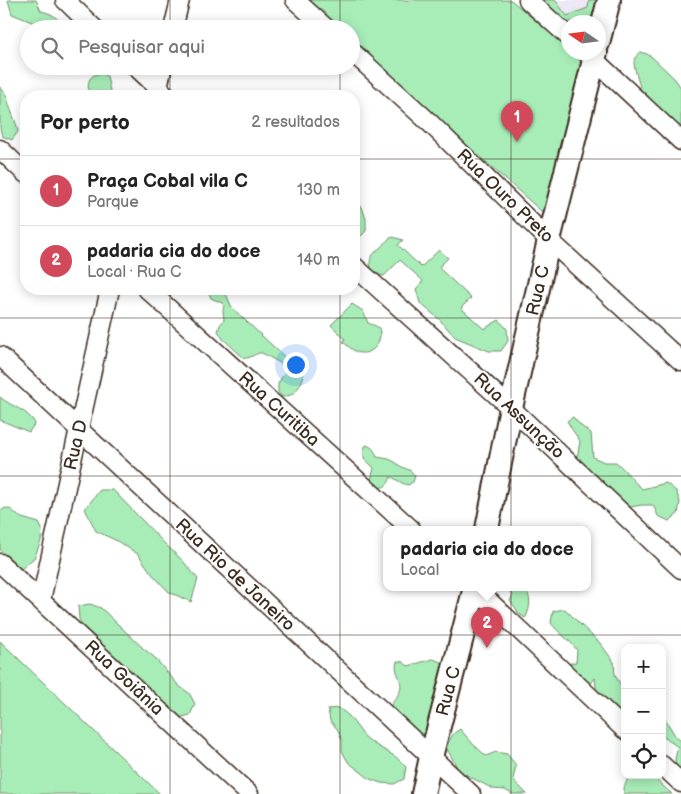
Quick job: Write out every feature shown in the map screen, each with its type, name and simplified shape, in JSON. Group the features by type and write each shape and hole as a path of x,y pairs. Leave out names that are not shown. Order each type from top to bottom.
{"street":[{"path":"65,0 86,20"},
{"path":"175,20 180,0"},
{"path":"295,0 317,20"},
{"path":"528,0 561,30"},
{"name":"Rua C","path":"605,15 609,0"},
{"name":"Rua Ouro Preto","path":"360,59 430,123 549,240 681,362"},
{"name":"Rua C","path":"488,526 511,408 592,60"},
{"path":"602,60 681,141"},
{"path":"143,75 157,90"},
{"path":"160,90 162,75"},
{"path":"0,149 20,168"},
{"name":"Rua Assunção","path":"360,271 511,408 681,569"},
{"name":"Rua D","path":"40,600 109,295"},
{"name":"Rua Curitiba","path":"154,295 408,526"},
{"name":"Rua Rio de Janeiro","path":"0,356 470,794"},
{"name":"Rua Goiânia","path":"0,563 249,794"},
{"name":"Rua C","path":"423,794 474,591"},
{"path":"479,591 621,726"},
{"path":"666,769 681,783"}],"shaded area":[{"path":"541,0 603,0 579,15 561,16"}],"green space":[{"path":"8,0 36,0 41,11 49,13 57,20 27,20 12,14"},
{"path":"304,0 511,0 561,42 561,60 582,60 589,65 550,219 360,50 360,20 327,20"},
{"path":"532,0 555,0 566,15 561,15 561,26"},
{"path":"589,0 603,0 600,15 570,15 588,8"},
{"path":"640,52 652,57 675,79 681,88 681,134 643,94 634,63 635,58"},
{"path":"94,75 107,76 110,90 89,90 88,83"},
{"path":"0,87 6,96 17,127 18,132 12,140 2,136 0,128"},
{"path":"360,206 366,219 366,231 360,237"},
{"path":"393,237 403,240 398,245 421,267 439,250 448,258 439,267 440,269 471,298 461,308 484,329 499,320 507,329 508,341 501,351 489,351 455,337 439,319 420,303 416,289 423,281 400,260 384,276 375,274 370,263 372,256"},
{"path":"210,295 227,295 232,308 304,375 299,387 293,393 282,397 278,392 278,384 286,370 280,363 262,353 244,358 223,339 218,331 224,320 224,305 211,298"},
{"path":"352,304 363,311 368,323 379,328 380,336 378,343 374,349 365,353 359,353 343,342 345,339 331,325"},
{"path":"0,397 31,418 35,423 29,432 0,420"},
{"path":"573,417 591,433 593,457 604,462 616,462 642,489 666,483 676,491 680,502 678,514 669,521 658,516 653,505 630,507 619,504 573,464 578,453 580,441 567,421"},
{"path":"366,445 373,450 377,457 389,459 411,471 415,476 413,482 408,485 391,477 384,487 372,486 371,479 374,468 364,458"},
{"path":"100,490 113,490 183,561 198,579 191,602 169,592 152,574 138,554 96,531 85,509"},
{"path":"5,508 22,518 39,523 42,529 41,541 34,558 20,570 9,564 0,549 0,512"},
{"path":"509,591 526,591 530,602 525,618 518,613 510,601 513,595"},
{"path":"90,604 101,608 154,657 179,686 189,693 195,704 190,715 179,718 84,630 79,619 78,606"},
{"path":"565,609 600,643 614,662 615,675 621,685 621,710 614,713 595,698 595,678 588,688 567,664 576,662 577,650 551,623 553,611"},
{"path":"0,641 160,794 0,794"},
{"path":"433,659 441,662 444,667 430,730 420,737 384,706 390,707 401,688 396,668 397,661 403,662 408,666"},
{"path":"339,708 349,716 364,736 396,757 406,767 404,779 394,784 381,783 370,779 348,762 342,751 342,741 338,730 330,721 328,709"},
{"path":"666,721 676,737 681,741 681,780 675,764 678,747 666,739"},
{"path":"460,729 486,756 496,752 507,754 516,765 513,780 527,794 512,794 505,790 493,789 459,771 446,747 453,734"},
{"path":"627,779 655,779 672,794 624,794"}],"place":[{"name":"Praça Cobal vila C","path":"517,142"},
{"name":"padaria cia do doce","path":"487,648"}]}
